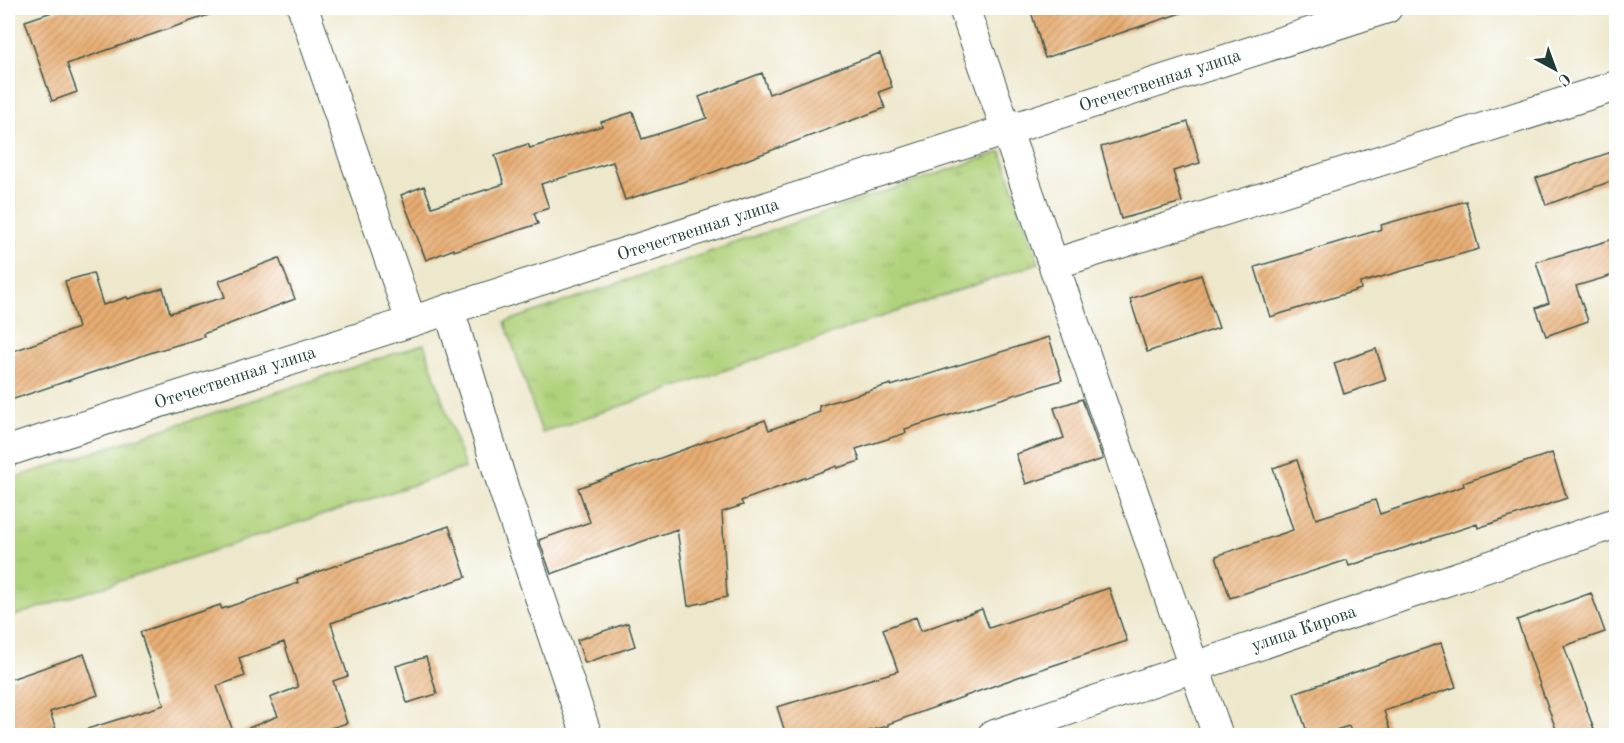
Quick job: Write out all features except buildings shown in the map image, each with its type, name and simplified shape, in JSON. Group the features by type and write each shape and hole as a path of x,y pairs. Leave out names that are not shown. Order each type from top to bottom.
{"street":[{"path":"303,8 411,321"},
{"path":"964,8 1218,735"},
{"name":"Отечественная улица","path":"8,451 1388,8"},
{"path":"1053,264 1617,86"},
{"path":"449,309 504,490 587,735"},
{"name":"улица Кирова","path":"992,735 1617,524"}],"green space":[{"path":"1001,152 1039,263 542,433 505,322"},
{"path":"424,344 465,468 8,618 8,480"}]}
